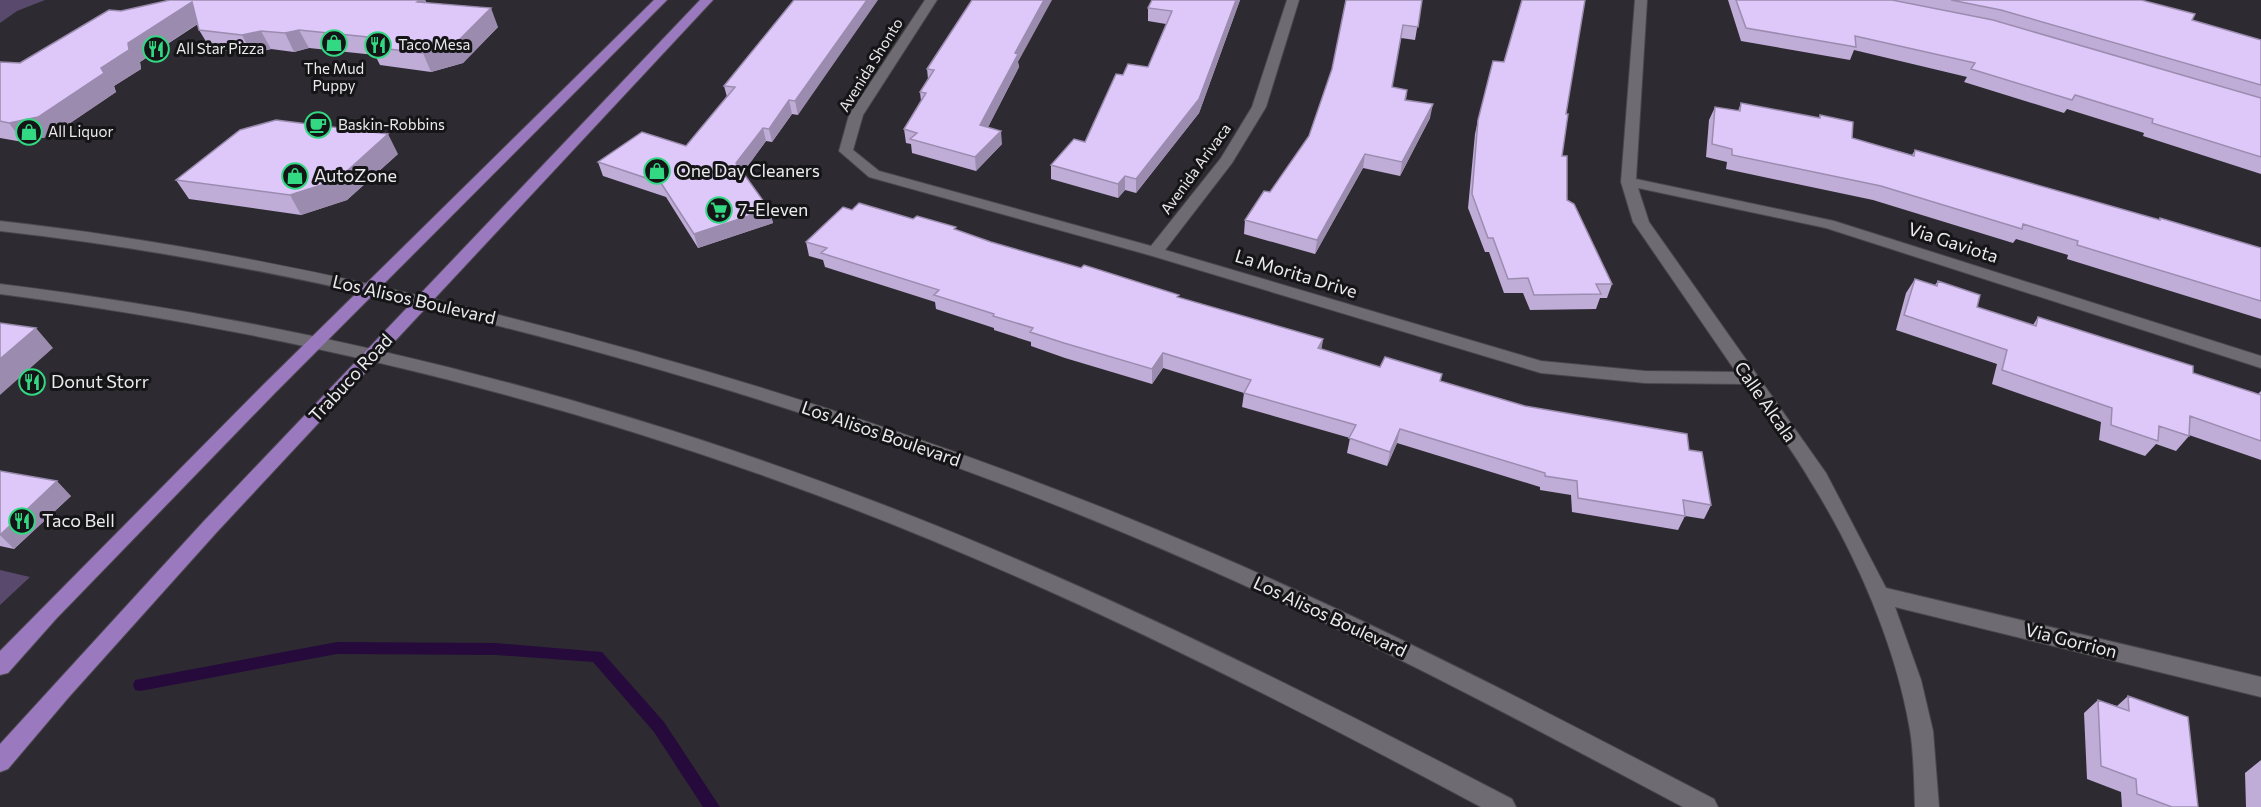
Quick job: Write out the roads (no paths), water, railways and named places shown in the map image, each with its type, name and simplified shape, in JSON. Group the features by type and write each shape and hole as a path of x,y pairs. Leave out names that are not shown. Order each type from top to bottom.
{"main road":[{"path":"0,666 48,613 661,0"},
{"name":"Trabuco Road","path":"0,761 61,690 194,544 707,0"}],"street":[{"name":"Avenida Shonto","path":"846,151 856,115 931,0"},
{"name":"Avenida Arivaca","path":"1155,252 1227,160 1259,107 1293,0"},
{"name":"Calle Alcala","path":"1641,0 1628,182 1641,222 1819,478 1880,595 1910,680 1922,731 1927,807"},
{"name":"La Morita Drive","path":"846,151 874,174 1155,252 1541,367 1645,377 1748,378"},
{"name":"Via Gaviota","path":"1628,182 1829,224 2261,362"},
{"name":"Los Alisos Boulevard","path":"0,226 74,233 181,249 425,299 698,373 847,421 1032,488 1198,556 1471,683 1706,807"},
{"path":"0,289 56,295 317,342 530,395 640,428 838,496 946,538 1155,630 1301,701 1504,807"},
{"name":"Via Gorrion","path":"1880,595 2261,687"}],"waterway":[{"path":"140,685 337,648 496,649 597,656 659,727 712,807"}],"place":[{"name":"The Mud Puppy","path":"334,43"},
{"name":"Taco Mesa","path":"378,45"},
{"name":"All Star Pizza","path":"156,49"},
{"name":"Baskin-Robbins","path":"318,125"},
{"name":"All Liquor","path":"29,132"},
{"name":"One Day Cleaners","path":"657,171"},
{"name":"AutoZone","path":"295,176"},
{"name":"7-Eleven","path":"719,210"},
{"name":"Donut Storr","path":"32,382"},
{"name":"Taco Bell","path":"22,521"}]}
